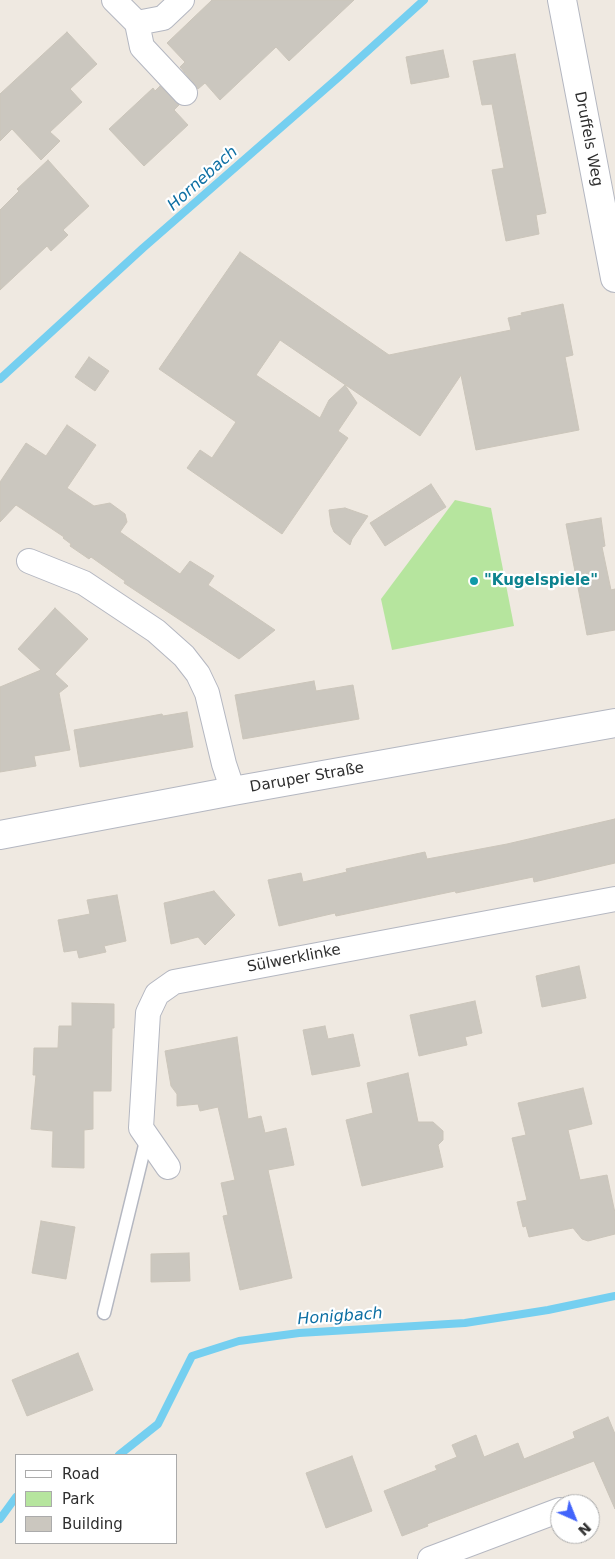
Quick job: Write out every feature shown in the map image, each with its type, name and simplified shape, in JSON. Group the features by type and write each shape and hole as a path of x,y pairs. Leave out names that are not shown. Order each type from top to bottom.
{"street":[{"path":"114,0 137,24 142,47 185,93"},
{"path":"137,24 163,18 182,0"},
{"name":"Druffels Weg","path":"562,0 615,278"},
{"path":"29,561 84,583 156,631 184,656 198,674 207,693 224,764 233,791"},
{"name":"Daruper Straße","path":"0,835 233,791 615,723"},
{"name":"Sülwerklinke","path":"168,1167 141,1128 148,1013 156,994 174,982 615,899"},
{"path":"430,1559 458,1554 550,1514"}],"lane":[{"path":"104,1312 147,1137"}],"green space":[{"path":"455,500 491,508 514,626 392,650 381,599"}],"building":[{"path":"212,0 354,0 289,61 276,47 220,100 205,83 198,89 180,67 185,62 167,43"},
{"path":"67,32 97,64 70,89 82,102 50,132 60,141 41,160 12,129 0,141 0,94"},
{"path":"443,50 449,77 411,84 406,57"},
{"path":"515,54 546,213 536,215 539,234 506,241 492,170 504,168 492,104 482,105 473,61"},
{"path":"160,86 179,105 174,110 188,125 144,166 109,129 153,88 155,91"},
{"path":"48,160 89,206 63,230 68,235 51,251 47,246 0,290 0,210 19,191 17,189"},
{"path":"240,252 389,355 511,330 508,318 522,315 521,313 563,304 573,355 565,357 579,430 476,450 461,375 420,436 280,340 256,375 320,418 329,400 345,385 357,403 338,431 348,438 282,534 187,468 200,450 212,458 236,422 159,369"},
{"path":"89,357 109,371 95,391 75,377"},
{"path":"67,425 96,445 67,488 94,506 110,503 125,514 127,522 120,532 180,574 190,561 214,576 208,585 275,630 239,659 124,583 125,581 91,557 89,559 70,546 71,544 64,537 16,505 0,522 0,482 26,443 46,456"},
{"path":"431,484 446,507 385,546 370,523"},
{"path":"345,508 368,516 350,545 334,532 331,525 329,510"},
{"path":"601,518 605,546 602,547 611,590 615,589 615,630 587,635 566,524"},
{"path":"55,608 88,639 55,674 68,686 59,693 70,750 34,756 36,766 0,772 0,687 41,670 18,649"},
{"path":"314,681 316,691 353,685 359,719 243,739 235,695"},
{"path":"187,712 193,747 80,767 74,730 162,714 163,716"},
{"path":"615,819 615,863 534,882 533,877 336,916 335,913 279,926 268,880 301,873 303,882 347,872 346,869 425,852 427,859 507,844"},
{"path":"214,891 235,915 205,945 198,937 171,944 164,903"},
{"path":"117,895 126,941 104,946 106,952 79,958 77,950 64,952 58,920 90,914 87,900"},
{"path":"579,966 586,998 542,1007 536,976"},
{"path":"475,1001 482,1033 465,1037 467,1045 419,1056 410,1015"},
{"path":"72,1003 114,1004 111,1091 93,1091 93,1129 84,1130 84,1168 52,1167 53,1131 31,1129 36,1075 33,1075 34,1048 58,1048 59,1026 72,1026"},
{"path":"325,1026 328,1039 353,1034 360,1066 312,1075 303,1030"},
{"path":"237,1037 248,1119 261,1116 265,1133 286,1128 294,1165 268,1170 292,1278 240,1290 223,1216 228,1215 221,1183 235,1180 218,1107 200,1111 198,1104 177,1106 177,1094 171,1086 165,1051"},
{"path":"408,1073 418,1122 433,1122 443,1131 443,1140 438,1145 443,1167 362,1186 346,1120 373,1113 367,1083"},
{"path":"583,1088 592,1124 568,1130 580,1180 607,1175 615,1213 615,1234 588,1241 582,1239 573,1228 529,1237 526,1226 523,1227 517,1202 527,1200 512,1138 526,1135 518,1103"},
{"path":"41,1221 75,1227 66,1279 32,1273"},
{"path":"189,1253 190,1281 151,1282 151,1254"},
{"path":"78,1353 93,1390 27,1416 12,1380"},
{"path":"608,1417 615,1434 615,1509 594,1461 427,1524 428,1526 402,1536 384,1491 437,1470 435,1466 457,1457 452,1445 476,1435 484,1457 518,1443 524,1459 575,1438 573,1432"},
{"path":"352,1456 372,1511 326,1528 306,1473"}],"waterway":[{"name":"Hornebach","path":"0,379 143,248 424,0"},
{"name":"Honigbach","path":"120,1454 158,1424 192,1356 239,1341 299,1333 465,1323 548,1310 615,1296"},
{"name":"Honigbach","path":"0,1519 15,1498"}],"place":[{"name":"\"Kugelspiele\"","path":"474,581"}]}
